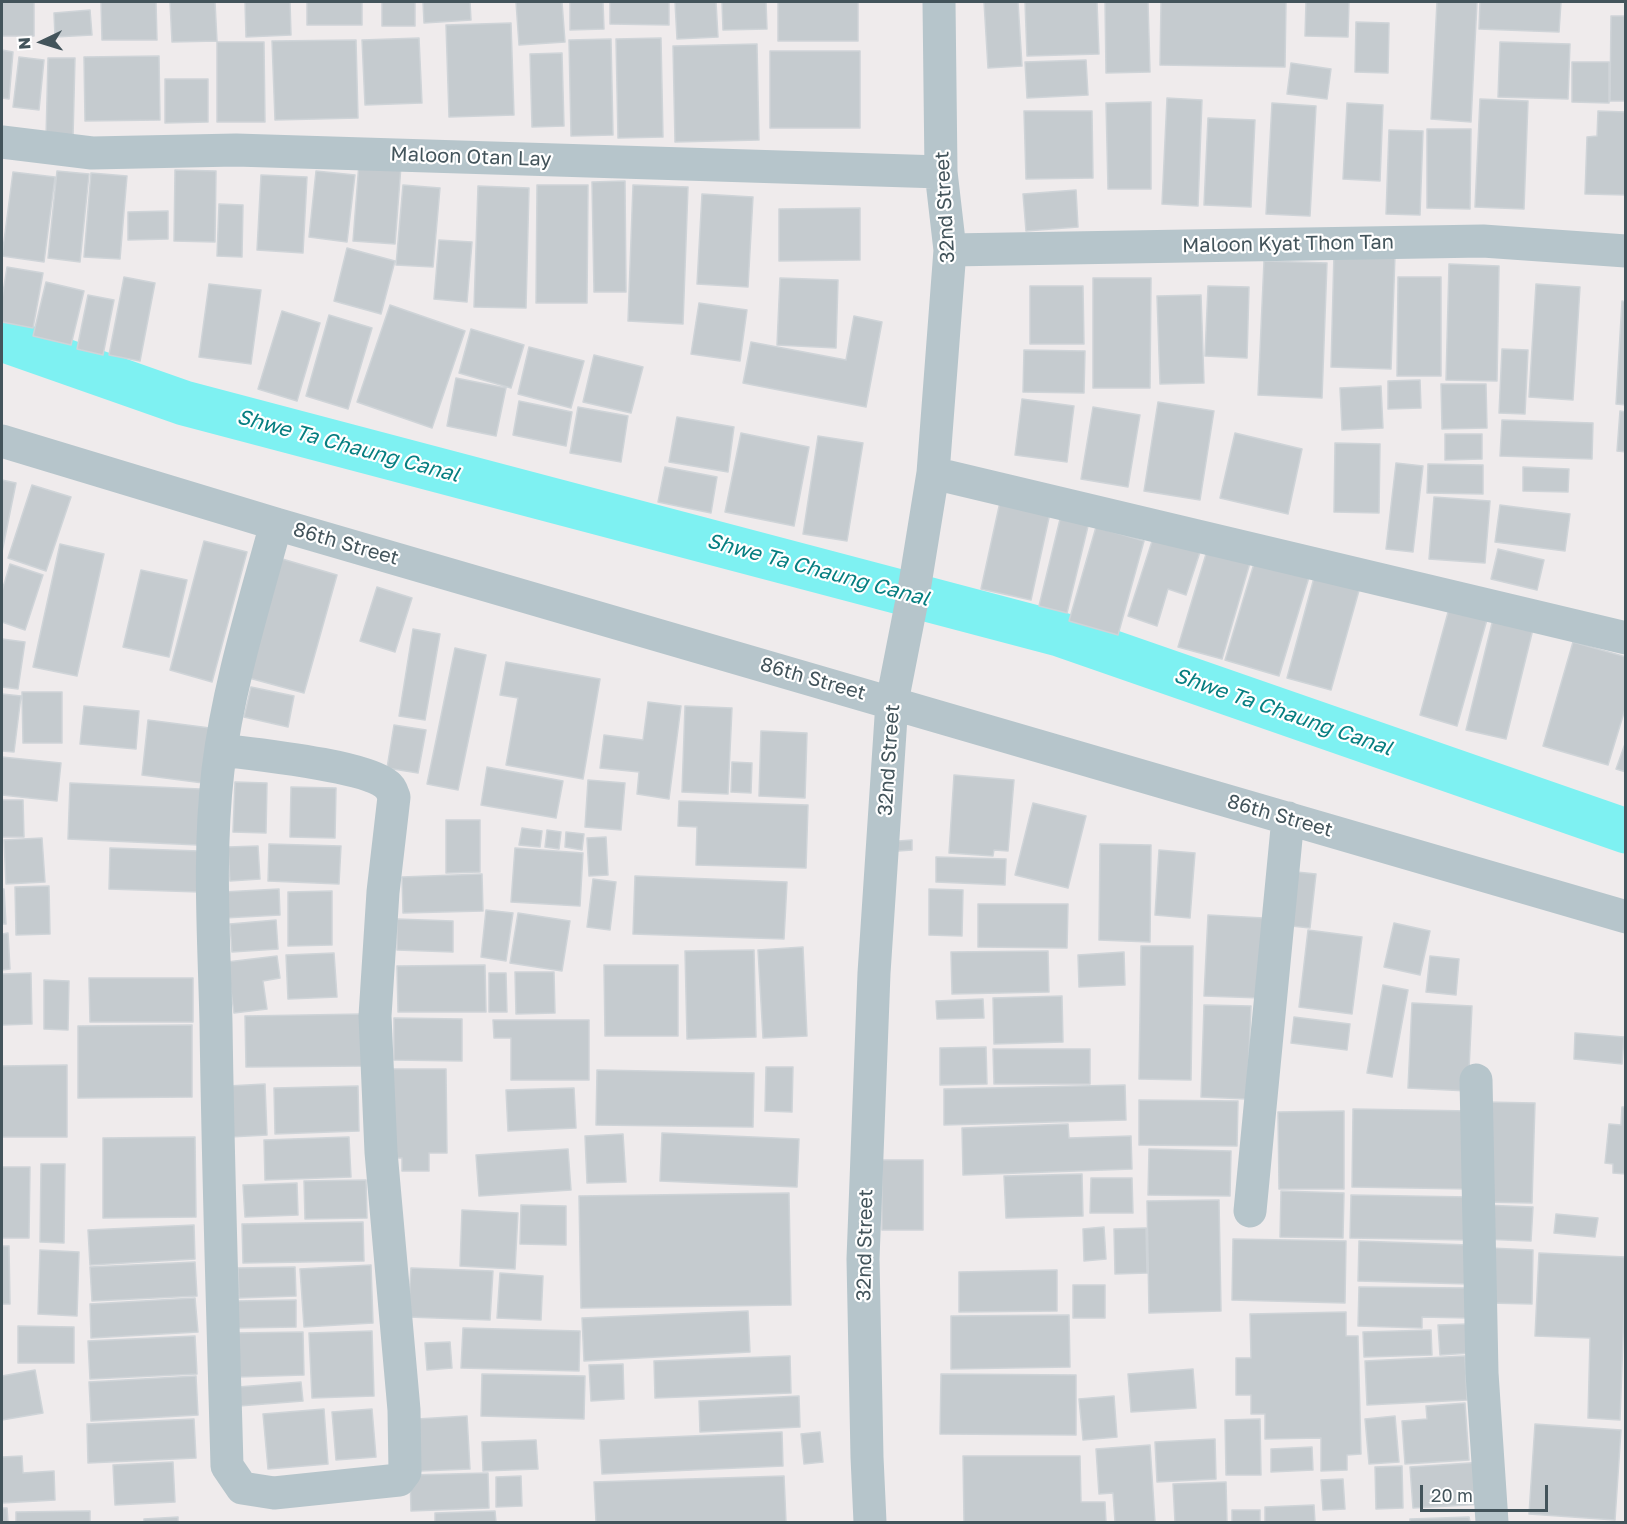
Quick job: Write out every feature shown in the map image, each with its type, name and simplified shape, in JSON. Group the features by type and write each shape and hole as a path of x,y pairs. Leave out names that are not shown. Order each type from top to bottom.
{"street":[{"name":"32nd Street","path":"870,1522 862,1259 874,973 892,702 914,590 933,473 950,250 941,172 939,2"},
{"name":"Maloon Otan Lay","path":"2,142 93,153 236,150 941,172"},
{"name":"Maloon Kyat Thon Tan","path":"950,250 1483,241 1626,251"},
{"name":"86th Street","path":"2,441 276,524 1626,917"},
{"path":"933,473 1626,638"},
{"path":"222,750 337,766 380,781 390,788 394,797 383,892 375,1016 381,1152 404,1410 405,1472 399,1479 274,1493 242,1488 227,1467 213,840 218,769 236,679 276,524"},
{"path":"1250,1211 1288,818"},
{"path":"1476,1080 1482,1362 1492,1522"}],"building":[{"path":"2,2 34,2 34,36 2,36"},
{"path":"101,2 156,2 157,40 102,40"},
{"path":"170,2 215,2 217,41 172,42"},
{"path":"245,2 290,2 291,35 246,37"},
{"path":"307,2 362,2 362,25 307,25"},
{"path":"382,2 415,2 415,26 382,26"},
{"path":"423,2 470,2 471,20 424,23"},
{"path":"516,2 562,2 565,42 519,45"},
{"path":"570,2 603,2 604,29 570,30"},
{"path":"610,2 669,2 669,25 610,24"},
{"path":"675,2 716,2 718,37 677,39"},
{"path":"722,2 766,2 767,29 723,30"},
{"path":"778,2 858,2 858,41 778,41"},
{"path":"984,2 1018,2 1022,66 988,68"},
{"path":"1025,2 1097,2 1099,54 1027,56"},
{"path":"1105,2 1148,2 1150,72 1106,73"},
{"path":"1161,2 1286,2 1285,67 1160,65"},
{"path":"1306,2 1349,2 1348,37 1305,36"},
{"path":"1437,2 1477,2 1471,122 1431,119"},
{"path":"1480,2 1561,2 1559,32 1479,29"},
{"path":"90,10 92,35 55,37 54,13"},
{"path":"1611,16 1626,16 1626,101 1610,101"},
{"path":"1356,22 1389,23 1388,73 1355,72"},
{"path":"511,23 514,115 449,117 446,25"},
{"path":"419,38 422,103 365,105 362,40"},
{"path":"661,38 663,137 618,138 616,39"},
{"path":"611,39 613,135 571,136 569,40"},
{"path":"356,40 358,118 275,120 272,41"},
{"path":"217,42 264,42 265,122 217,122"},
{"path":"1500,42 1570,44 1568,99 1498,97"},
{"path":"757,44 759,140 675,142 673,46"},
{"path":"2,50 13,52 9,99 2,98"},
{"path":"770,51 860,51 860,128 770,128"},
{"path":"562,53 564,126 532,127 530,54"},
{"path":"159,56 160,120 85,121 84,57"},
{"path":"19,57 44,60 39,110 13,107"},
{"path":"48,58 75,58 73,138 46,138"},
{"path":"1086,60 1088,95 1027,98 1025,62"},
{"path":"1572,62 1609,62 1609,103 1572,102"},
{"path":"1291,63 1331,69 1327,99 1287,94"},
{"path":"165,79 208,79 208,122 165,123"},
{"path":"1167,98 1202,100 1198,206 1162,204"},
{"path":"1480,99 1528,101 1524,209 1475,207"},
{"path":"1151,102 1151,189 1108,189 1106,103"},
{"path":"1272,103 1316,106 1310,216 1266,214"},
{"path":"1347,103 1383,105 1380,181 1343,179"},
{"path":"1024,111 1092,111 1093,178 1026,179"},
{"path":"1598,111 1626,112 1626,195 1585,194 1587,137 1597,136"},
{"path":"1208,118 1255,120 1251,207 1204,205"},
{"path":"1427,129 1471,129 1470,209 1427,208"},
{"path":"1389,130 1423,131 1420,215 1386,214"},
{"path":"359,163 401,166 395,244 353,241"},
{"path":"175,170 216,171 215,242 174,241"},
{"path":"57,171 89,174 80,262 48,258"},
{"path":"316,171 355,175 347,242 309,237"},
{"path":"13,172 55,177 44,262 2,256"},
{"path":"91,173 127,176 120,259 84,257"},
{"path":"261,175 307,177 303,253 257,250"},
{"path":"625,181 626,292 594,292 592,182"},
{"path":"403,185 440,188 433,267 396,265"},
{"path":"537,185 588,185 587,303 536,303"},
{"path":"633,185 688,187 683,324 628,321"},
{"path":"478,186 529,188 526,308 474,307"},
{"path":"1076,190 1078,227 1026,231 1023,194"},
{"path":"702,194 753,197 748,287 697,284"},
{"path":"219,204 243,205 242,257 217,256"},
{"path":"860,208 860,260 779,261 779,209"},
{"path":"168,211 168,239 128,240 128,212"},
{"path":"439,240 472,242 467,302 434,299"},
{"path":"347,248 395,261 381,314 334,301"},
{"path":"1334,253 1395,255 1391,369 1331,367"},
{"path":"1264,261 1327,263 1322,398 1258,395"},
{"path":"1449,264 1499,266 1497,381 1446,380"},
{"path":"7,267 43,273 33,328 2,322 2,299"},
{"path":"124,277 155,283 140,361 109,355"},
{"path":"1398,277 1441,277 1441,376 1397,376"},
{"path":"780,278 838,280 836,348 777,345"},
{"path":"1093,278 1151,278 1150,388 1093,388"},
{"path":"46,282 84,291 71,345 33,336"},
{"path":"209,284 261,290 251,364 199,357"},
{"path":"1536,284 1580,287 1573,400 1529,397"},
{"path":"1030,286 1083,286 1084,344 1030,344"},
{"path":"1208,286 1249,287 1247,358 1205,356"},
{"path":"88,295 114,300 103,355 77,349"},
{"path":"1201,295 1204,383 1160,384 1157,296"},
{"path":"1622,301 1626,302 1626,405 1616,404"},
{"path":"699,303 747,310 740,361 691,354"},
{"path":"390,305 465,331 432,428 357,402"},
{"path":"282,311 320,323 297,401 258,389"},
{"path":"329,315 372,328 348,409 306,396"},
{"path":"854,316 882,322 866,407 743,383 751,342 846,360"},
{"path":"471,329 524,345 511,388 459,373"},
{"path":"529,347 584,361 571,408 518,394"},
{"path":"1502,349 1528,350 1525,414 1499,413"},
{"path":"1024,350 1085,351 1084,393 1023,392"},
{"path":"594,355 643,367 631,413 583,402"},
{"path":"456,378 506,388 496,436 447,426"},
{"path":"1420,380 1421,408 1388,409 1388,381"},
{"path":"1441,384 1486,384 1487,428 1442,429"},
{"path":"1381,386 1383,428 1342,430 1340,388"},
{"path":"1022,399 1074,406 1067,462 1015,455"},
{"path":"519,401 572,412 566,446 513,435"},
{"path":"1158,402 1214,411 1200,500 1144,491"},
{"path":"578,407 628,416 621,462 570,453"},
{"path":"1093,407 1140,415 1128,487 1081,479"},
{"path":"1620,411 1626,412 1626,452 1617,451"},
{"path":"677,417 734,427 728,472 669,462"},
{"path":"1502,420 1593,423 1592,459 1500,456"},
{"path":"741,433 809,447 794,526 725,512"},
{"path":"1235,433 1302,449 1288,514 1220,498"},
{"path":"1445,434 1482,434 1482,459 1445,460"},
{"path":"818,436 863,443 847,541 803,534"},
{"path":"1335,443 1380,444 1379,513 1334,512"},
{"path":"1396,463 1423,466 1413,552 1386,549"},
{"path":"1428,464 1483,465 1483,494 1427,493"},
{"path":"665,467 717,477 711,513 658,502"},
{"path":"1523,467 1569,469 1568,492 1523,491"},
{"path":"2,480 16,483 2,552"},
{"path":"32,485 71,497 46,571 8,558"},
{"path":"1434,497 1490,501 1485,563 1429,559"},
{"path":"1000,502 1050,513 1031,600 981,589"},
{"path":"1500,505 1570,514 1565,551 1495,542"},
{"path":"1062,511 1090,518 1067,613 1039,606"},
{"path":"1096,527 1144,541 1118,635 1069,621"},
{"path":"1154,535 1201,549 1186,595 1168,589 1157,626 1128,616"},
{"path":"204,541 247,552 212,682 170,670"},
{"path":"60,544 104,554 77,676 33,667"},
{"path":"1209,544 1252,556 1222,659 1178,647"},
{"path":"1498,549 1544,560 1537,590 1491,579"},
{"path":"272,556 337,575 304,693 238,675"},
{"path":"1256,557 1310,574 1279,676 1225,660"},
{"path":"10,564 43,575 25,630 2,622 2,591"},
{"path":"141,570 187,580 169,657 123,647"},
{"path":"1315,574 1360,587 1331,690 1287,678"},
{"path":"377,587 412,598 395,652 360,641"},
{"path":"1450,605 1488,616 1457,726 1420,715"},
{"path":"1494,615 1534,625 1506,739 1466,730"},
{"path":"413,629 440,634 425,720 399,716"},
{"path":"2,639 25,642 18,689 2,687"},
{"path":"1573,642 1626,657 1626,706 1608,765 1543,746"},
{"path":"455,648 486,655 458,790 427,784"},
{"path":"506,662 600,679 583,779 506,765 518,698 500,695"},
{"path":"251,687 294,696 288,727 244,717"},
{"path":"22,692 62,692 62,743 23,743"},
{"path":"2,694 21,696 14,752 2,751"},
{"path":"648,702 681,706 669,799 637,794 639,772 600,768 604,735 643,740"},
{"path":"84,706 139,711 136,749 80,744"},
{"path":"685,706 732,708 728,794 682,792"},
{"path":"148,720 210,728 203,783 142,775"},
{"path":"394,725 426,730 418,773 387,768"},
{"path":"761,731 807,733 805,798 759,796"},
{"path":"1626,741 1626,772 1616,769"},
{"path":"2,757 61,763 57,801 2,795"},
{"path":"732,762 752,763 751,793 731,792"},
{"path":"487,767 563,781 556,818 481,805"},
{"path":"954,775 1014,780 1008,851 994,850 993,856 949,853"},
{"path":"588,780 625,783 621,830 585,827"},
{"path":"235,782 267,783 266,833 233,832"},
{"path":"70,783 200,789 198,845 68,839"},
{"path":"291,787 336,788 335,838 290,837"},
{"path":"2,800 23,800 24,837 2,837"},
{"path":"679,801 808,805 806,868 696,865 697,827 678,826"},
{"path":"1033,803 1086,816 1068,888 1015,875"},
{"path":"446,820 480,820 480,872 446,873"},
{"path":"522,828 542,831 540,847 519,845"},
{"path":"547,830 561,832 559,849 545,847"},
{"path":"566,832 584,834 582,850 565,847"},
{"path":"606,837 608,875 589,876 587,838"},
{"path":"42,838 45,882 6,884 4,840"},
{"path":"912,840 912,850 898,851 898,841"},
{"path":"269,844 341,846 339,884 268,881"},
{"path":"1100,844 1151,845 1150,942 1099,940"},
{"path":"258,846 260,879 230,881 228,847"},
{"path":"110,848 200,851 199,892 109,889"},
{"path":"515,848 583,853 580,906 511,902"},
{"path":"1159,850 1195,853 1190,918 1155,915"},
{"path":"936,857 1006,859 1005,885 936,882"},
{"path":"1287,871 1316,874 1310,928 1282,925"},
{"path":"482,874 483,911 403,913 402,877"},
{"path":"635,876 787,882 784,939 633,934"},
{"path":"593,879 616,882 610,930 587,927"},
{"path":"49,886 50,934 16,935 15,887"},
{"path":"2,889 4,889 6,924 2,924"},
{"path":"279,889 280,915 224,918 223,892"},
{"path":"929,889 963,890 962,936 929,935"},
{"path":"332,891 332,945 288,946 288,892"},
{"path":"978,904 1068,904 1067,948 978,947"},
{"path":"486,910 513,913 506,961 481,957"},
{"path":"518,913 570,921 562,971 510,963"},
{"path":"1208,915 1264,918 1261,998 1204,996"},
{"path":"397,919 453,921 453,952 397,950"},
{"path":"276,920 278,949 232,952 230,924"},
{"path":"1394,923 1430,931 1420,975 1384,967"},
{"path":"1308,930 1362,937 1352,1014 1299,1007"},
{"path":"8,933 10,969 2,970 2,934"},
{"path":"1141,946 1193,946 1191,1080 1139,1079"},
{"path":"803,947 807,1036 763,1038 758,950"},
{"path":"754,950 756,1037 687,1039 685,951"},
{"path":"1048,951 1049,992 952,994 951,952"},
{"path":"1124,952 1125,985 1079,987 1078,955"},
{"path":"334,953 337,997 288,999 286,955"},
{"path":"277,956 280,978 263,981 267,1009 234,1013 227,962"},
{"path":"1430,956 1459,959 1456,995 1426,992"},
{"path":"485,965 486,1012 398,1012 397,966"},
{"path":"604,965 678,965 678,1036 605,1036"},
{"path":"515,972 554,972 555,1013 516,1014"},
{"path":"31,973 32,1024 2,1025 2,974"},
{"path":"489,973 506,973 507,1012 489,1012"},
{"path":"89,978 193,978 193,1022 90,1022"},
{"path":"44,980 69,981 68,1030 44,1029"},
{"path":"1383,985 1408,990 1392,1077 1367,1073"},
{"path":"1062,996 1063,1042 994,1044 993,998"},
{"path":"983,999 984,1018 937,1019 936,1001"},
{"path":"1412,1003 1472,1006 1468,1091 1408,1088"},
{"path":"1204,1005 1251,1006 1247,1099 1201,1097"},
{"path":"364,1014 365,1066 246,1067 245,1016"},
{"path":"1294,1017 1350,1024 1347,1050 1291,1043"},
{"path":"394,1018 462,1019 462,1061 394,1060"},
{"path":"493,1020 589,1020 589,1080 511,1080 511,1038 494,1038"},
{"path":"192,1025 192,1097 78,1098 78,1026"},
{"path":"1575,1033 1624,1037 1622,1064 1574,1059"},
{"path":"986,1047 987,1084 940,1085 940,1048"},
{"path":"993,1049 1090,1049 1090,1084 994,1084"},
{"path":"67,1065 67,1137 2,1137 2,1066"},
{"path":"766,1067 793,1067 792,1112 765,1111"},
{"path":"390,1069 446,1069 447,1153 429,1153 429,1171 402,1171 402,1158 391,1158"},
{"path":"597,1070 754,1073 753,1127 596,1125"},
{"path":"265,1084 267,1135 230,1137 228,1086"},
{"path":"1125,1085 1126,1120 944,1125 944,1089"},
{"path":"358,1086 359,1131 275,1134 274,1088"},
{"path":"574,1088 576,1128 508,1131 506,1090"},
{"path":"1139,1100 1238,1101 1237,1146 1139,1145"},
{"path":"1485,1102 1535,1103 1532,1203 1482,1202"},
{"path":"1622,1107 1626,1107 1626,1174 1613,1173 1613,1164 1605,1163 1609,1124 1621,1125"},
{"path":"1353,1109 1471,1111 1469,1189 1352,1187"},
{"path":"1344,1111 1344,1189 1279,1189 1278,1112"},
{"path":"1068,1124 1069,1138 1131,1136 1132,1169 963,1175 962,1128"},
{"path":"662,1133 799,1139 797,1187 660,1181"},
{"path":"623,1134 626,1182 587,1183 585,1136"},
{"path":"195,1137 196,1217 103,1218 103,1138"},
{"path":"349,1137 351,1177 265,1180 264,1140"},
{"path":"568,1149 571,1190 479,1196 476,1155"},
{"path":"1149,1149 1231,1151 1230,1196 1148,1195"},
{"path":"882,1160 923,1160 923,1230 882,1230"},
{"path":"41,1164 65,1164 64,1243 40,1242"},
{"path":"2,1167 30,1167 29,1238 2,1238"},
{"path":"1082,1174 1083,1216 1006,1218 1004,1176"},
{"path":"1091,1178 1132,1178 1133,1213 1090,1213"},
{"path":"366,1180 367,1218 305,1219 304,1181"},
{"path":"297,1183 298,1215 245,1217 243,1185"},
{"path":"1281,1191 1344,1193 1343,1238 1280,1237"},
{"path":"789,1193 791,1305 581,1308 579,1196"},
{"path":"1351,1195 1470,1197 1469,1240 1350,1238"},
{"path":"1219,1200 1221,1311 1149,1313 1147,1201"},
{"path":"521,1205 566,1206 566,1245 520,1244"},
{"path":"1483,1205 1533,1207 1531,1241 1482,1239"},
{"path":"462,1210 518,1213 515,1269 460,1266"},
{"path":"1556,1214 1598,1218 1595,1237 1554,1233"},
{"path":"363,1222 364,1261 243,1263 242,1224"},
{"path":"194,1225 195,1259 90,1265 88,1230"},
{"path":"1104,1227 1106,1259 1084,1261 1083,1229"},
{"path":"1146,1228 1147,1273 1115,1274 1114,1229"},
{"path":"1233,1239 1346,1241 1345,1303 1232,1300"},
{"path":"1359,1241 1469,1245 1469,1284 1358,1281"},
{"path":"2,1246 9,1246 10,1304 2,1304"},
{"path":"1490,1248 1533,1250 1532,1304 1488,1303"},
{"path":"40,1250 79,1252 77,1316 38,1314"},
{"path":"1539,1253 1626,1257 1620,1420 1588,1418 1590,1338 1535,1336"},
{"path":"195,1262 197,1296 92,1301 90,1267"},
{"path":"371,1265 373,1323 304,1327 300,1269"},
{"path":"295,1267 296,1296 239,1298 238,1268"},
{"path":"411,1268 493,1271 490,1320 408,1317"},
{"path":"1057,1270 1057,1311 959,1312 959,1272"},
{"path":"500,1273 543,1276 541,1320 497,1318"},
{"path":"1073,1285 1105,1285 1105,1318 1073,1318"},
{"path":"1359,1287 1468,1288 1468,1318 1422,1317 1422,1328 1358,1326"},
{"path":"195,1298 198,1332 91,1338 90,1304"},
{"path":"296,1300 296,1327 236,1328 236,1301"},
{"path":"748,1311 750,1352 584,1361 582,1318"},
{"path":"1346,1312 1346,1336 1358,1336 1361,1454 1347,1455 1347,1470 1321,1471 1321,1438 1265,1439 1265,1414 1251,1414 1251,1395 1236,1395 1236,1358 1251,1358 1250,1314"},
{"path":"1069,1315 1070,1367 951,1369 951,1316"},
{"path":"1469,1324 1471,1353 1440,1355 1438,1325"},
{"path":"18,1326 74,1327 74,1363 18,1363"},
{"path":"463,1328 580,1331 579,1371 461,1368"},
{"path":"1431,1330 1432,1355 1364,1357 1363,1332"},
{"path":"372,1331 374,1396 312,1398 309,1333"},
{"path":"303,1332 304,1375 237,1377 236,1333"},
{"path":"195,1336 197,1374 90,1379 88,1341"},
{"path":"450,1342 452,1368 427,1370 425,1343"},
{"path":"790,1356 791,1393 655,1398 654,1361"},
{"path":"1465,1356 1467,1400 1367,1405 1365,1361"},
{"path":"623,1364 624,1399 591,1401 589,1365"},
{"path":"1193,1369 1196,1408 1131,1412 1128,1374"},
{"path":"35,1370 43,1413 2,1420 2,1376"},
{"path":"482,1374 585,1376 584,1419 481,1416"},
{"path":"941,1374 1076,1375 1076,1435 940,1434"},
{"path":"196,1376 198,1415 91,1421 89,1382"},
{"path":"301,1382 303,1401 239,1406 238,1387"},
{"path":"799,1396 800,1427 700,1432 699,1401"},
{"path":"1114,1396 1117,1437 1083,1440 1079,1399"},
{"path":"1465,1403 1469,1460 1405,1464 1402,1421 1427,1419 1426,1406"},
{"path":"324,1409 328,1464 268,1469 263,1414"},
{"path":"372,1409 376,1457 336,1460 332,1412"},
{"path":"467,1416 470,1469 420,1471 417,1419"},
{"path":"1395,1416 1399,1462 1369,1464 1365,1419"},
{"path":"194,1419 196,1458 88,1463 87,1424"},
{"path":"1260,1419 1261,1475 1226,1475 1225,1420"},
{"path":"1535,1424 1621,1430 1615,1520 1529,1514"},
{"path":"782,1432 783,1466 602,1474 600,1440"},
{"path":"820,1432 823,1462 804,1464 801,1434"},
{"path":"1215,1439 1216,1479 1157,1482 1155,1442"},
{"path":"536,1440 538,1469 483,1471 482,1442"},
{"path":"1150,1445 1155,1522 1115,1522 1113,1493 1099,1494 1096,1449"},
{"path":"1312,1447 1313,1470 1271,1472 1271,1449"},
{"path":"22,1456 23,1473 54,1471 55,1500 2,1503 2,1457"},
{"path":"963,1456 1080,1456 1081,1502 1105,1502 1106,1522 964,1522"},
{"path":"173,1462 175,1502 115,1505 113,1465"},
{"path":"1484,1462 1486,1504 1413,1508 1410,1467"},
{"path":"1402,1466 1403,1508 1376,1509 1375,1467"},
{"path":"488,1473 489,1508 411,1511 410,1475"},
{"path":"521,1476 522,1506 496,1507 496,1477"},
{"path":"784,1476 786,1522 596,1522 594,1482"},
{"path":"1343,1479 1345,1509 1323,1510 1321,1480"},
{"path":"1226,1482 1227,1522 1175,1522 1173,1484"},
{"path":"1314,1505 1315,1522 1265,1522 1265,1507"},
{"path":"2,1508 7,1508 8,1522 2,1522"},
{"path":"1232,1510 1260,1510 1260,1522 1232,1522"},
{"path":"90,1511 90,1522 16,1522 16,1512"},
{"path":"495,1511 496,1522 435,1522 435,1513"},
{"path":"178,1517 178,1522 144,1522 144,1519"},
{"path":"1469,1517 1470,1522 1410,1522 1410,1519"}],"waterway":[{"name":"Shwe Ta Chaung Canal","path":"2,339 184,403 1059,634 1626,831"}]}
